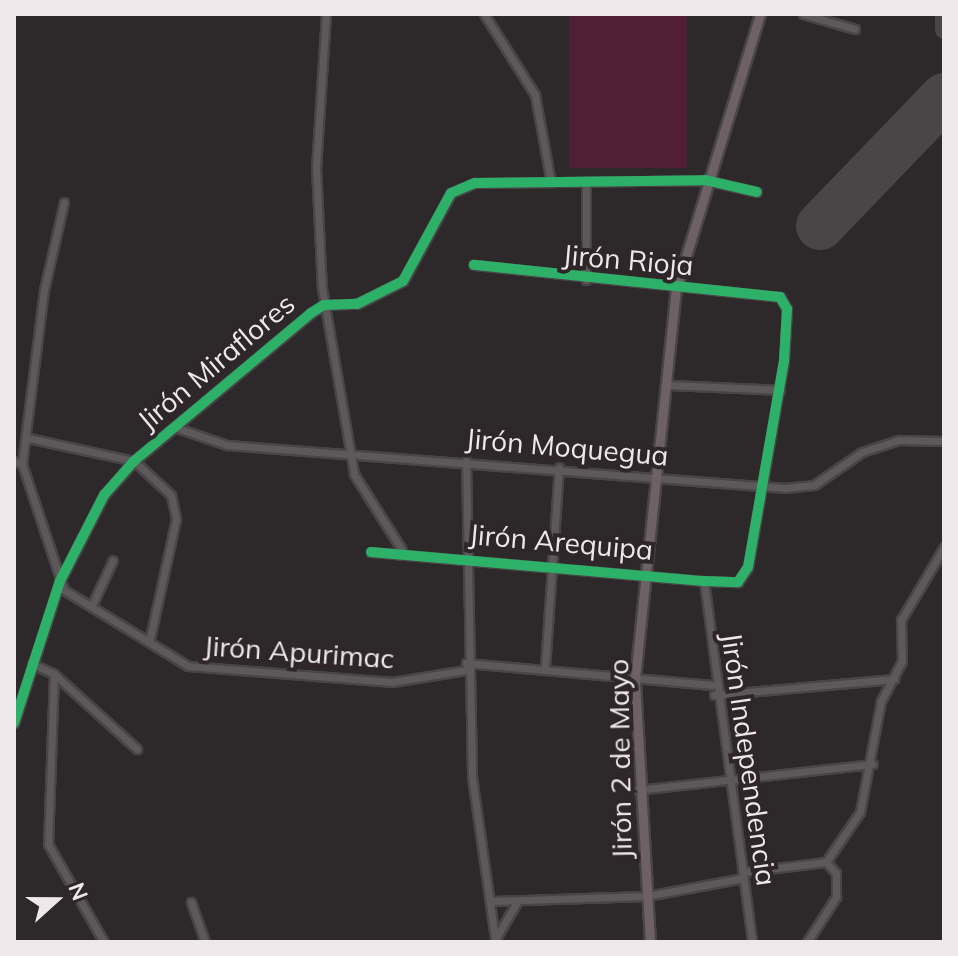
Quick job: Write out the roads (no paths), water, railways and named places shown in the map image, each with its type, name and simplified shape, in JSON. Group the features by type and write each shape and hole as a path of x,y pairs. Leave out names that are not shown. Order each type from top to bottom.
{"main road":[{"name":"Jirón 2 de Mayo","path":"650,942 637,790 635,678 662,476 676,289 705,180 760,14"}],"street":[{"path":"326,14 316,167 324,305 350,453 363,495 386,516 402,550"},
{"path":"484,14 535,95 551,183"},
{"path":"803,14 855,29"},
{"name":"Jirón Miraflores","path":"14,723 60,581 104,495 134,461 324,305 357,304 403,281 436,214 460,187 705,180 757,192"},
{"path":"586,184 586,280"},
{"path":"60,581 18,462 28,438 44,290 64,202"},
{"name":"Jirón Rioja","path":"474,265 586,280 780,297 787,309 780,390"},
{"path":"667,385 780,390 761,484"},
{"name":"Jirón Moquegua","path":"177,428 227,445 761,484 814,485 885,444 944,441"},
{"path":"28,438 134,461 161,480 175,507 150,638"},
{"path":"466,461 466,666 472,777 493,901 495,941"},
{"path":"545,667 549,564 559,467"},
{"name":"Jirón Arequipa","path":"371,552 402,550 704,581 744,577 761,484"},
{"path":"493,901 647,896 743,875 826,862 860,812 873,764 881,701 894,679 903,650 901,620 944,547"},
{"path":"93,603 113,560"},
{"name":"Jirón Apurimac","path":"60,581 199,669 392,682 466,666 545,667 712,685"},
{"name":"Jirón Independencia","path":"704,581 712,685 752,942"},
{"path":"32,664 54,674 137,749"},
{"path":"54,674 48,844 104,942"},
{"path":"714,695 894,679"},
{"path":"637,790 873,764"},
{"path":"807,942 836,897 836,873 826,862"},
{"path":"191,902 205,942"},
{"path":"495,941 517,902"}]}
